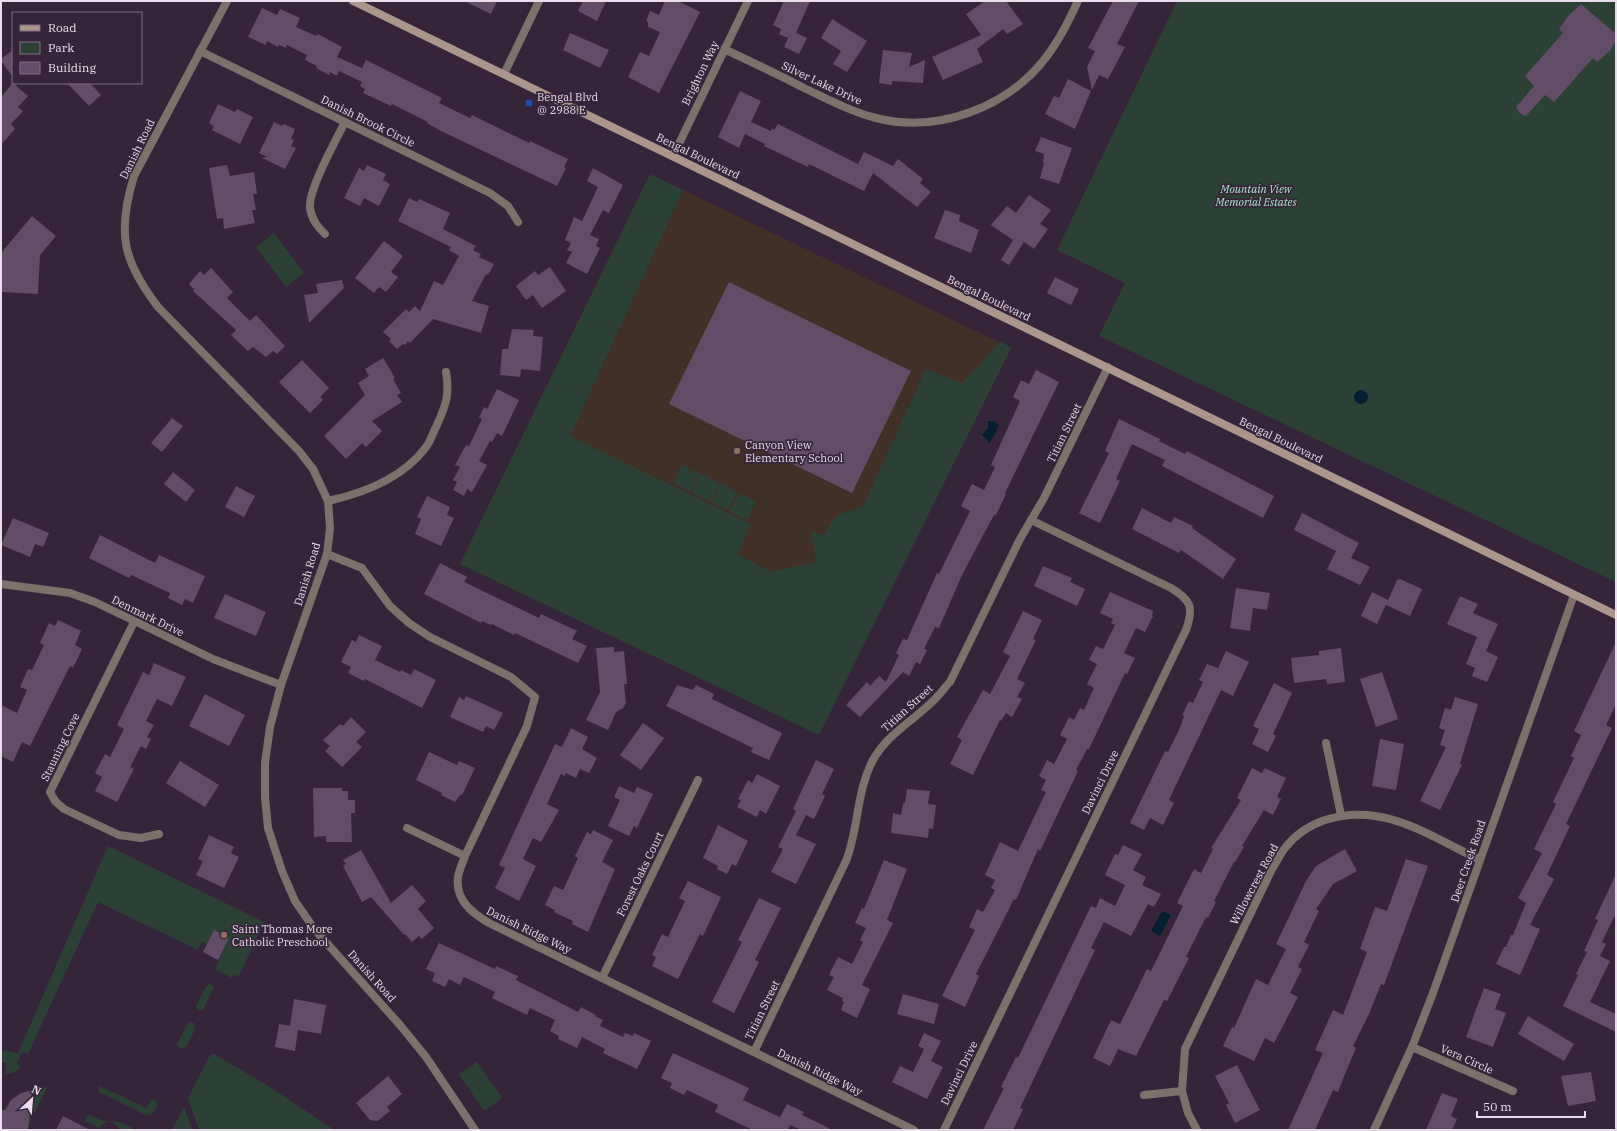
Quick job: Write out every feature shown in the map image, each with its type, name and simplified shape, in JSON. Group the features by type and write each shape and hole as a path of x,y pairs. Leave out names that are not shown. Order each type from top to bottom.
{"main road":[{"name":"Bengal Boulevard","path":"353,1 1616,615"}],"street":[{"name":"Danish Road","path":"226,1 134,176 127,198 124,219 128,255 141,284 158,306 299,451 313,469 328,501 330,528 327,554 281,686 270,727 265,770 265,798 268,828 282,871 295,901 315,930 413,1041 475,1130"},
{"path":"504,74 539,1"},
{"name":"Brighton Way","path":"673,156 748,1"},
{"name":"Silver Lake Drive","path":"724,49 847,109 877,118 908,122 938,120 966,114 998,100 1024,80 1046,57 1064,30 1078,1"},
{"name":"Danish Brook Circle","path":"200,51 490,193 508,206 518,222"},
{"path":"325,234 315,224 310,206 314,189 345,122"},
{"name":"Titian Street","path":"754,1052 846,861 852,846 863,783 873,760 886,741 936,698 950,682 1031,520 1044,498 1108,368"},
{"path":"328,501 348,496 388,478 416,459 427,446 445,407 449,388 446,372"},
{"name":"Davinci Drive","path":"944,1130 1183,637 1191,616 1190,605 1184,595 1031,520"},
{"name":"Danish Ridge Way","path":"327,554 362,568 390,606 409,624 430,637 511,677 535,697 528,726 465,856 458,877 459,894 466,906 476,916 914,1130"},
{"name":"Denmark Drive","path":"1,584 70,593 95,602 213,659 281,686"},
{"name":"Deer Creek Road","path":"1374,1130 1412,1047 1433,993 1574,595"},
{"name":"Stauning Cove","path":"134,622 50,792 55,801 64,808 119,835 141,838 159,834"},
{"path":"1326,742 1341,815"},
{"name":"Forest Oaks Court","path":"602,978 698,780"},
{"name":"Willowcrest Road","path":"1197,1130 1188,1113 1182,1091 1185,1049 1272,869 1285,848 1300,833 1318,822 1341,815 1362,813 1381,816 1400,822 1480,860"},
{"path":"407,828 465,856"},
{"name":"Vera Circle","path":"1412,1047 1513,1091"},
{"path":"1144,1095 1182,1091"}],"shaded area":[{"name":"Canyon View Elementary School","path":"650,174 1011,348 819,735 460,564"}],"green space":[{"name":"Mountain View Memorial Estates","path":"1177,1 1616,1 1616,582 1099,336 1125,283 1057,250"},
{"path":"650,174 683,190 570,436 751,524 737,554 771,572 816,562 811,531 824,536 835,516 863,506 926,369 962,383 1001,341 1011,348 819,735 460,564"},
{"path":"274,233 304,273 286,287 256,247"},
{"path":"682,465 700,474 691,492 673,483"},
{"path":"701,474 719,483 710,501 692,493"},
{"path":"720,483 737,492 728,510 711,502"},
{"path":"739,493 756,501 747,520 730,511"},
{"path":"108,846 264,922 239,976 233,975 232,978 215,969 229,938 214,930 207,944 201,942 198,950 98,902 28,1054 22,1052 17,1064 21,1067 15,1072 5,1074 7,1063 1,1062 1,1050 18,1053"},
{"path":"210,984 214,987 203,1010 199,1010 196,1006 206,986"},
{"path":"188,1023 194,1023 195,1029 186,1047 180,1049 177,1044"},
{"path":"214,1054 270,1087 334,1130 199,1130 188,1098 210,1055"},
{"path":"477,1062 502,1098 484,1111 459,1074"},
{"path":"40,1086 47,1088 28,1126 32,1089"},
{"path":"100,1086 146,1108 152,1099 157,1101 157,1106 152,1114 146,1115 98,1091"},
{"path":"184,1107 192,1130 172,1130"},
{"path":"88,1115 108,1121 98,1128 85,1121"},
{"path":"109,1121 120,1122 137,1130 120,1130 115,1124"}],"water":[{"path":"1358,390 1364,390 1368,394 1368,400 1364,404 1358,404 1354,400 1354,394"},
{"path":"988,421 995,421 999,426 990,443 982,435 988,428"},
{"path":"1162,911 1171,915 1160,936 1151,931"}],"building":[{"path":"464,1 497,1 491,14"},
{"path":"583,1 606,1 597,21 578,11"},
{"path":"665,1 678,1 700,12 659,93 628,77 640,52 649,56 660,32 648,27 648,22 646,21 650,11 659,15"},
{"path":"784,1 810,1 796,33 807,38 799,54 784,47 788,38 779,34 781,29 773,25"},
{"path":"985,1 1006,1 1023,24 1007,34 1003,29 977,49 983,62 943,80 932,57 981,35 966,14"},
{"path":"1113,1 1139,1 1117,44 1125,47 1108,79 1099,75 1092,90 1087,67 1095,51 1088,48"},
{"path":"1581,4 1616,34 1616,41 1610,51 1597,62 1593,58 1554,102 1545,95 1526,116 1520,113 1516,107 1534,86 1525,76 1563,33 1559,29 1569,15"},
{"path":"262,8 277,15 280,9 300,18 296,27 316,36 318,34 342,47 337,57 362,68 366,60 442,98 439,103 470,118 472,115 529,143 530,141 568,159 564,167 566,168 557,186 441,131 427,123 428,122 392,104 391,106 363,93 365,89 360,86 362,82 339,71 337,76 330,72 329,75 316,68 317,66 305,60 307,55 287,45 286,48 279,45 278,47 267,41 266,45 248,37"},
{"path":"832,19 867,41 847,72 833,64 841,51 821,38"},
{"path":"570,33 609,50 600,68 563,50"},
{"path":"883,50 912,53 909,67 925,60 923,83 892,81 892,85 879,83"},
{"path":"12,51 12,76 1,61 1,59"},
{"path":"1068,79 1091,91 1075,129 1045,114 1054,96 1059,98"},
{"path":"12,84 14,84 28,96 18,107 23,111 11,124 15,129 1,145 1,97"},
{"path":"68,84 91,84 101,95 89,106"},
{"path":"740,91 761,101 751,122 771,131 772,128 774,130 778,124 858,164 864,152 893,166 898,159 923,179 920,183 931,192 917,207 873,173 864,191 809,164 808,167 764,146 765,144 745,134 739,148 718,137"},
{"path":"218,104 235,112 237,109 253,117 240,144 212,130 214,126 209,123"},
{"path":"274,122 282,126 284,124 295,129 291,139 294,140 291,146 296,148 285,169 262,158 267,157 259,153"},
{"path":"1041,137 1072,148 1059,184 1040,178 1044,163 1044,154 1035,151"},
{"path":"227,165 230,176 254,172 257,194 253,194 256,210 252,210 255,223 224,229 223,218 217,219 209,168"},
{"path":"367,165 386,174 383,180 390,184 379,206 364,198 360,206 344,198 359,168 364,171"},
{"path":"593,168 623,185 609,213 603,210 590,235 599,239 596,246 600,248 587,274 566,263 572,252 567,250 571,243 565,240 574,217 582,221 598,187 587,181"},
{"path":"1029,195 1051,210 1040,224 1048,229 1034,249 1024,242 1009,265 1001,260 1013,240 991,225 1007,206 1016,213"},
{"path":"409,198 417,202 419,199 450,213 443,229 476,246 473,250 481,254 479,257 494,264 488,275 486,274 472,301 489,306 481,333 433,319 410,343 408,341 405,345 403,344 397,349 389,341 391,339 383,332 406,309 409,312 415,306 420,311 434,281 443,285 459,256 449,250 451,247 398,221"},
{"path":"945,210 960,215 959,221 979,230 971,253 934,238"},
{"path":"32,216 56,236 40,255 38,294 1,292 2,252"},
{"path":"384,241 403,256 391,272 398,277 386,292 379,287 374,293 355,278"},
{"path":"550,267 566,291 542,308 533,295 526,300 516,286 535,271 538,275"},
{"path":"211,268 233,292 227,298 250,321 256,315 285,346 277,354 273,351 266,357 253,347 248,351 231,335 236,330 193,291 194,289 189,284 200,271 204,275"},
{"path":"1055,277 1079,289 1071,305 1047,293"},
{"path":"342,280 344,288 309,323 304,295 318,293 316,284"},
{"path":"729,282 911,371 852,493 669,404"},
{"path":"512,329 534,330 533,336 543,337 540,371 521,369 520,377 500,375 502,349 508,349"},
{"path":"383,358 395,378 393,379 401,393 397,395 402,402 372,421 382,431 366,447 362,443 346,459 324,436 365,395 358,383 369,376 365,369"},
{"path":"302,360 329,388 320,397 323,400 310,413 279,382"},
{"path":"1036,370 1059,382 1005,493 1006,494 996,515 994,515 962,575 939,628 935,627 924,649 927,650 920,664 916,662 909,676 903,672 860,717 846,705 867,682 870,686 879,676 886,682 899,655 896,653 903,639 907,640 937,573 939,574 970,511 961,506 972,484 984,490 995,467 991,465 1020,401 1013,397 1021,380 1029,384"},
{"path":"497,389 519,400 502,436 497,433 492,442 490,441 479,461 487,465 472,492 467,489 464,496 453,490 457,482 453,480 460,467 455,465 466,445 469,446 482,419 479,417 484,407 487,409"},
{"path":"172,418 183,426 162,452 151,443"},
{"path":"1119,419 1160,439 1159,441 1185,454 1187,451 1274,496 1263,518 1162,466 1165,460 1132,444 1116,479 1120,481 1100,523 1079,513 1109,453 1105,451"},
{"path":"173,472 195,490 186,502 164,484"},
{"path":"236,486 255,496 244,517 225,507"},
{"path":"427,496 450,507 447,515 454,518 441,546 415,534 421,519 417,517"},
{"path":"1142,508 1171,523 1174,517 1193,526 1192,528 1236,559 1223,579 1181,550 1179,553 1132,529"},
{"path":"1302,513 1359,543 1351,558 1370,567 1360,585 1327,569 1336,551 1294,530"},
{"path":"13,518 49,533 43,547 35,544 30,557 1,545"},
{"path":"100,535 155,563 159,555 205,576 193,603 185,599 182,605 168,598 170,593 131,575 129,578 89,558"},
{"path":"440,563 467,577 464,582 539,618 541,614 577,631 572,639 587,646 578,663 515,633 514,635 492,624 491,625 482,621 481,623 424,594"},
{"path":"1043,566 1072,578 1070,582 1085,589 1077,606 1034,586"},
{"path":"1400,579 1422,589 1410,616 1386,605 1377,624 1361,616 1372,592 1388,600 1397,580"},
{"path":"1236,588 1270,593 1267,610 1253,608 1250,631 1230,628"},
{"path":"1110,592 1153,611 1153,616 1145,632 1136,628 1124,653 1135,658 1127,674 1125,673 1089,749 1087,749 1076,770 1078,771 1040,851 1038,849 1016,900 1014,899 976,974 979,976 965,1007 942,996 975,930 969,927 977,909 983,912 995,890 991,888 995,880 985,875 1000,842 1018,851 1046,792 1041,790 1046,780 1039,776 1047,760 1054,764 1067,739 1060,735 1069,717 1074,720 1080,708 1084,710 1094,688 1087,684 1097,664 1089,660 1096,646 1103,649 1115,625 1111,623 1113,619 1100,613"},
{"path":"225,594 266,612 256,636 214,618"},
{"path":"1460,596 1478,604 1473,613 1498,624 1486,651 1498,657 1487,682 1472,676 1475,668 1466,664 1477,637 1447,624"},
{"path":"1023,611 1042,620 1033,639 1036,640 1017,679 1025,683 1017,697 1022,699 1012,717 1006,713 1001,721 1000,720 973,775 950,764 962,740 957,737 983,690 990,694 1010,656 1003,652"},
{"path":"58,620 81,631 75,645 82,649 73,668 70,666 30,746 22,742 13,762 1,756 1,705 17,713 27,690 20,687 28,669 32,670 44,645 40,643 49,623 55,626"},
{"path":"359,635 382,646 375,660 400,672 401,670 411,675 414,669 436,680 422,708 365,679 364,681 348,673 351,667 341,662 352,640 356,642"},
{"path":"1616,642 1616,704 1606,725 1612,728 1566,824 1570,826 1547,875 1554,879 1530,925 1540,929 1520,975 1496,964 1511,935 1513,935 1526,903 1518,898 1542,853 1534,849 1556,804 1553,802 1574,758 1571,756 1581,735 1574,731"},
{"path":"614,647 614,652 624,651 627,684 624,684 626,703 623,708 616,712 608,730 586,720 600,692 596,648"},
{"path":"1341,648 1345,682 1327,684 1326,679 1294,683 1291,658 1319,655 1319,651"},
{"path":"1226,651 1249,662 1233,696 1221,690 1169,800 1174,803 1163,825 1150,818 1144,830 1130,823 1165,751 1168,752 1179,730 1184,716 1182,715 1189,701 1193,703 1203,682 1199,680 1207,664 1218,668"},
{"path":"154,663 186,677 172,706 157,699 146,721 154,725 147,737 151,739 146,749 141,746 130,767 134,769 117,802 95,791 102,777 95,773 105,754 110,757 124,729 117,725 143,672 149,675"},
{"path":"1382,672 1398,719 1376,727 1360,679"},
{"path":"1274,683 1292,693 1273,734 1276,736 1268,752 1252,744 1259,729 1253,726"},
{"path":"677,685 693,690 696,685 714,694 712,699 782,733 769,760 751,752 753,748 666,706"},
{"path":"205,694 245,715 229,746 189,726"},
{"path":"466,696 503,713 494,730 486,726 483,732 450,717 459,697 464,700"},
{"path":"1455,697 1478,704 1460,764 1462,765 1440,810 1420,801 1446,747 1440,745 1445,730 1439,728 1445,708 1451,710"},
{"path":"351,717 366,732 356,742 362,747 342,767 325,751 330,746 323,740 340,724 343,726"},
{"path":"643,723 664,738 641,770 620,755"},
{"path":"571,728 588,737 582,749 597,758 589,773 580,769 576,778 566,773 565,776 561,774 547,804 559,810 541,842 533,838 523,859 536,866 519,901 495,888 505,868 499,865 555,744 562,747"},
{"path":"1380,739 1404,744 1396,790 1372,786"},
{"path":"429,752 457,765 459,761 475,768 462,795 461,794 455,802 441,795 442,793 416,780"},
{"path":"816,760 834,769 822,794 825,796 814,819 806,815 796,835 816,844 796,884 771,872 783,849 778,847 796,811 793,809"},
{"path":"180,761 219,785 205,807 166,783"},
{"path":"1252,768 1262,773 1265,768 1286,778 1277,797 1281,799 1273,815 1264,810 1242,846 1244,847 1234,862 1214,901 1216,902 1208,918 1206,917 1186,957 1189,958 1167,1001 1164,1000 1136,1056 1118,1049 1110,1066 1093,1058 1111,1020 1120,1024 1147,969 1151,971 1183,906 1177,903 1194,869 1201,873 1213,849 1211,848 1241,800 1237,798"},
{"path":"757,774 780,786 766,814 760,810 757,817 737,807 741,800 738,799 748,780 752,783"},
{"path":"619,786 634,793 637,787 653,794 637,828 634,826 629,836 608,826 620,800 614,797"},
{"path":"313,788 342,788 342,791 348,791 348,800 355,800 355,813 351,813 352,842 326,842 326,836 314,837"},
{"path":"907,789 930,791 928,804 936,805 933,829 929,828 928,838 891,833 893,813 901,815"},
{"path":"718,825 748,841 736,866 732,864 727,874 717,869 718,866 703,858"},
{"path":"593,830 613,840 602,862 615,869 588,932 572,924 573,921 554,912 555,910 545,905 554,886 563,890 578,858 575,856 587,832 591,834"},
{"path":"209,835 234,847 231,853 239,857 224,888 196,875 203,861 198,859"},
{"path":"1123,845 1142,854 1133,870 1146,877 1142,885 1161,894 1154,907 1148,904 1131,936 1104,922 1091,948 1095,950 1020,1108 1023,1109 1013,1130 983,1130 1004,1088 1001,1087 1016,1057 1018,1058 1091,906 1096,908 1100,898 1115,906 1125,885 1105,875 1115,854 1118,855"},
{"path":"1345,849 1357,871 1333,884 1316,909 1319,911 1304,942 1309,945 1298,967 1302,969 1290,993 1298,997 1274,1043 1265,1038 1254,1061 1223,1046 1232,1027 1234,1028 1256,979 1268,985 1286,949 1276,944 1306,881 1316,866"},
{"path":"361,850 391,903 412,885 426,901 418,909 434,928 422,939 419,936 412,942 371,897 362,902 343,866 346,864 343,860"},
{"path":"1406,859 1428,866 1384,985 1381,984 1369,1014 1353,1046 1356,1048 1338,1092 1333,1090 1315,1130 1288,1130 1323,1053 1315,1050 1333,1010 1343,1015 1367,952 1360,949 1375,907 1387,911"},
{"path":"884,860 907,869 887,920 893,923 862,985 870,989 857,1018 841,1010 844,1002 842,1001 843,998 827,990 834,977 829,975 838,957 852,964 863,942 860,940 866,928 855,923 862,908 864,909"},
{"path":"1616,874 1616,913 1602,942 1606,944 1600,956 1610,961 1590,1002 1616,1014 1616,1032 1563,1006 1587,952 1584,951 1598,920 1595,919"},
{"path":"688,881 721,897 703,936 700,934 678,979 652,966 656,957 652,955 662,934 668,937 685,901 679,898"},
{"path":"759,898 781,908 755,960 759,962 734,1013 712,1002 742,942 738,940"},
{"path":"214,930 229,938 218,960 203,952"},
{"path":"439,943 495,969 496,966 518,976 516,980 578,1012 581,1007 603,1020 600,1026 623,1037 625,1033 633,1036 634,1033 651,1041 637,1069 603,1053 605,1049 582,1037 577,1048 558,1039 559,1036 550,1031 555,1020 530,1008 527,1015 492,998 495,992 464,977 460,985 449,979 445,987 432,981 435,973 426,969"},
{"path":"1484,988 1501,994 1495,1009 1506,1013 1493,1047 1466,1037"},
{"path":"903,994 939,1004 934,1024 897,1014"},
{"path":"294,999 326,1005 321,1034 298,1030 295,1051 275,1047 279,1024 290,1026"},
{"path":"1528,1016 1574,1044 1564,1061 1518,1034"},
{"path":"924,1033 941,1041 931,1061 943,1067 927,1099 892,1082 900,1066 913,1072 924,1049 918,1046"},
{"path":"673,1053 749,1088 743,1100 780,1117 787,1104 804,1112 802,1115 833,1130 802,1130 790,1125 788,1130 753,1130 715,1112 718,1105 687,1090 684,1095 670,1088 672,1083 661,1078"},
{"path":"1237,1065 1260,1110 1235,1123 1226,1105 1229,1103 1215,1076"},
{"path":"1591,1072 1596,1101 1568,1106 1561,1076"},
{"path":"388,1076 402,1094 387,1107 390,1111 377,1121 370,1120 356,1103"},
{"path":"32,1090 28,1130 1,1130 1,1110 5,1110 11,1100 21,1093"},
{"path":"1442,1093 1458,1099 1451,1116 1457,1119 1452,1130 1426,1130"},
{"path":"63,1116 90,1130 56,1130"}],"place":[{"name":"Bengal Blvd @ 2988 E","path":"529,103"},
{"name":"Canyon View Elementary School","path":"737,451"},
{"name":"Saint Thomas More Catholic Preschool","path":"224,935"}]}
